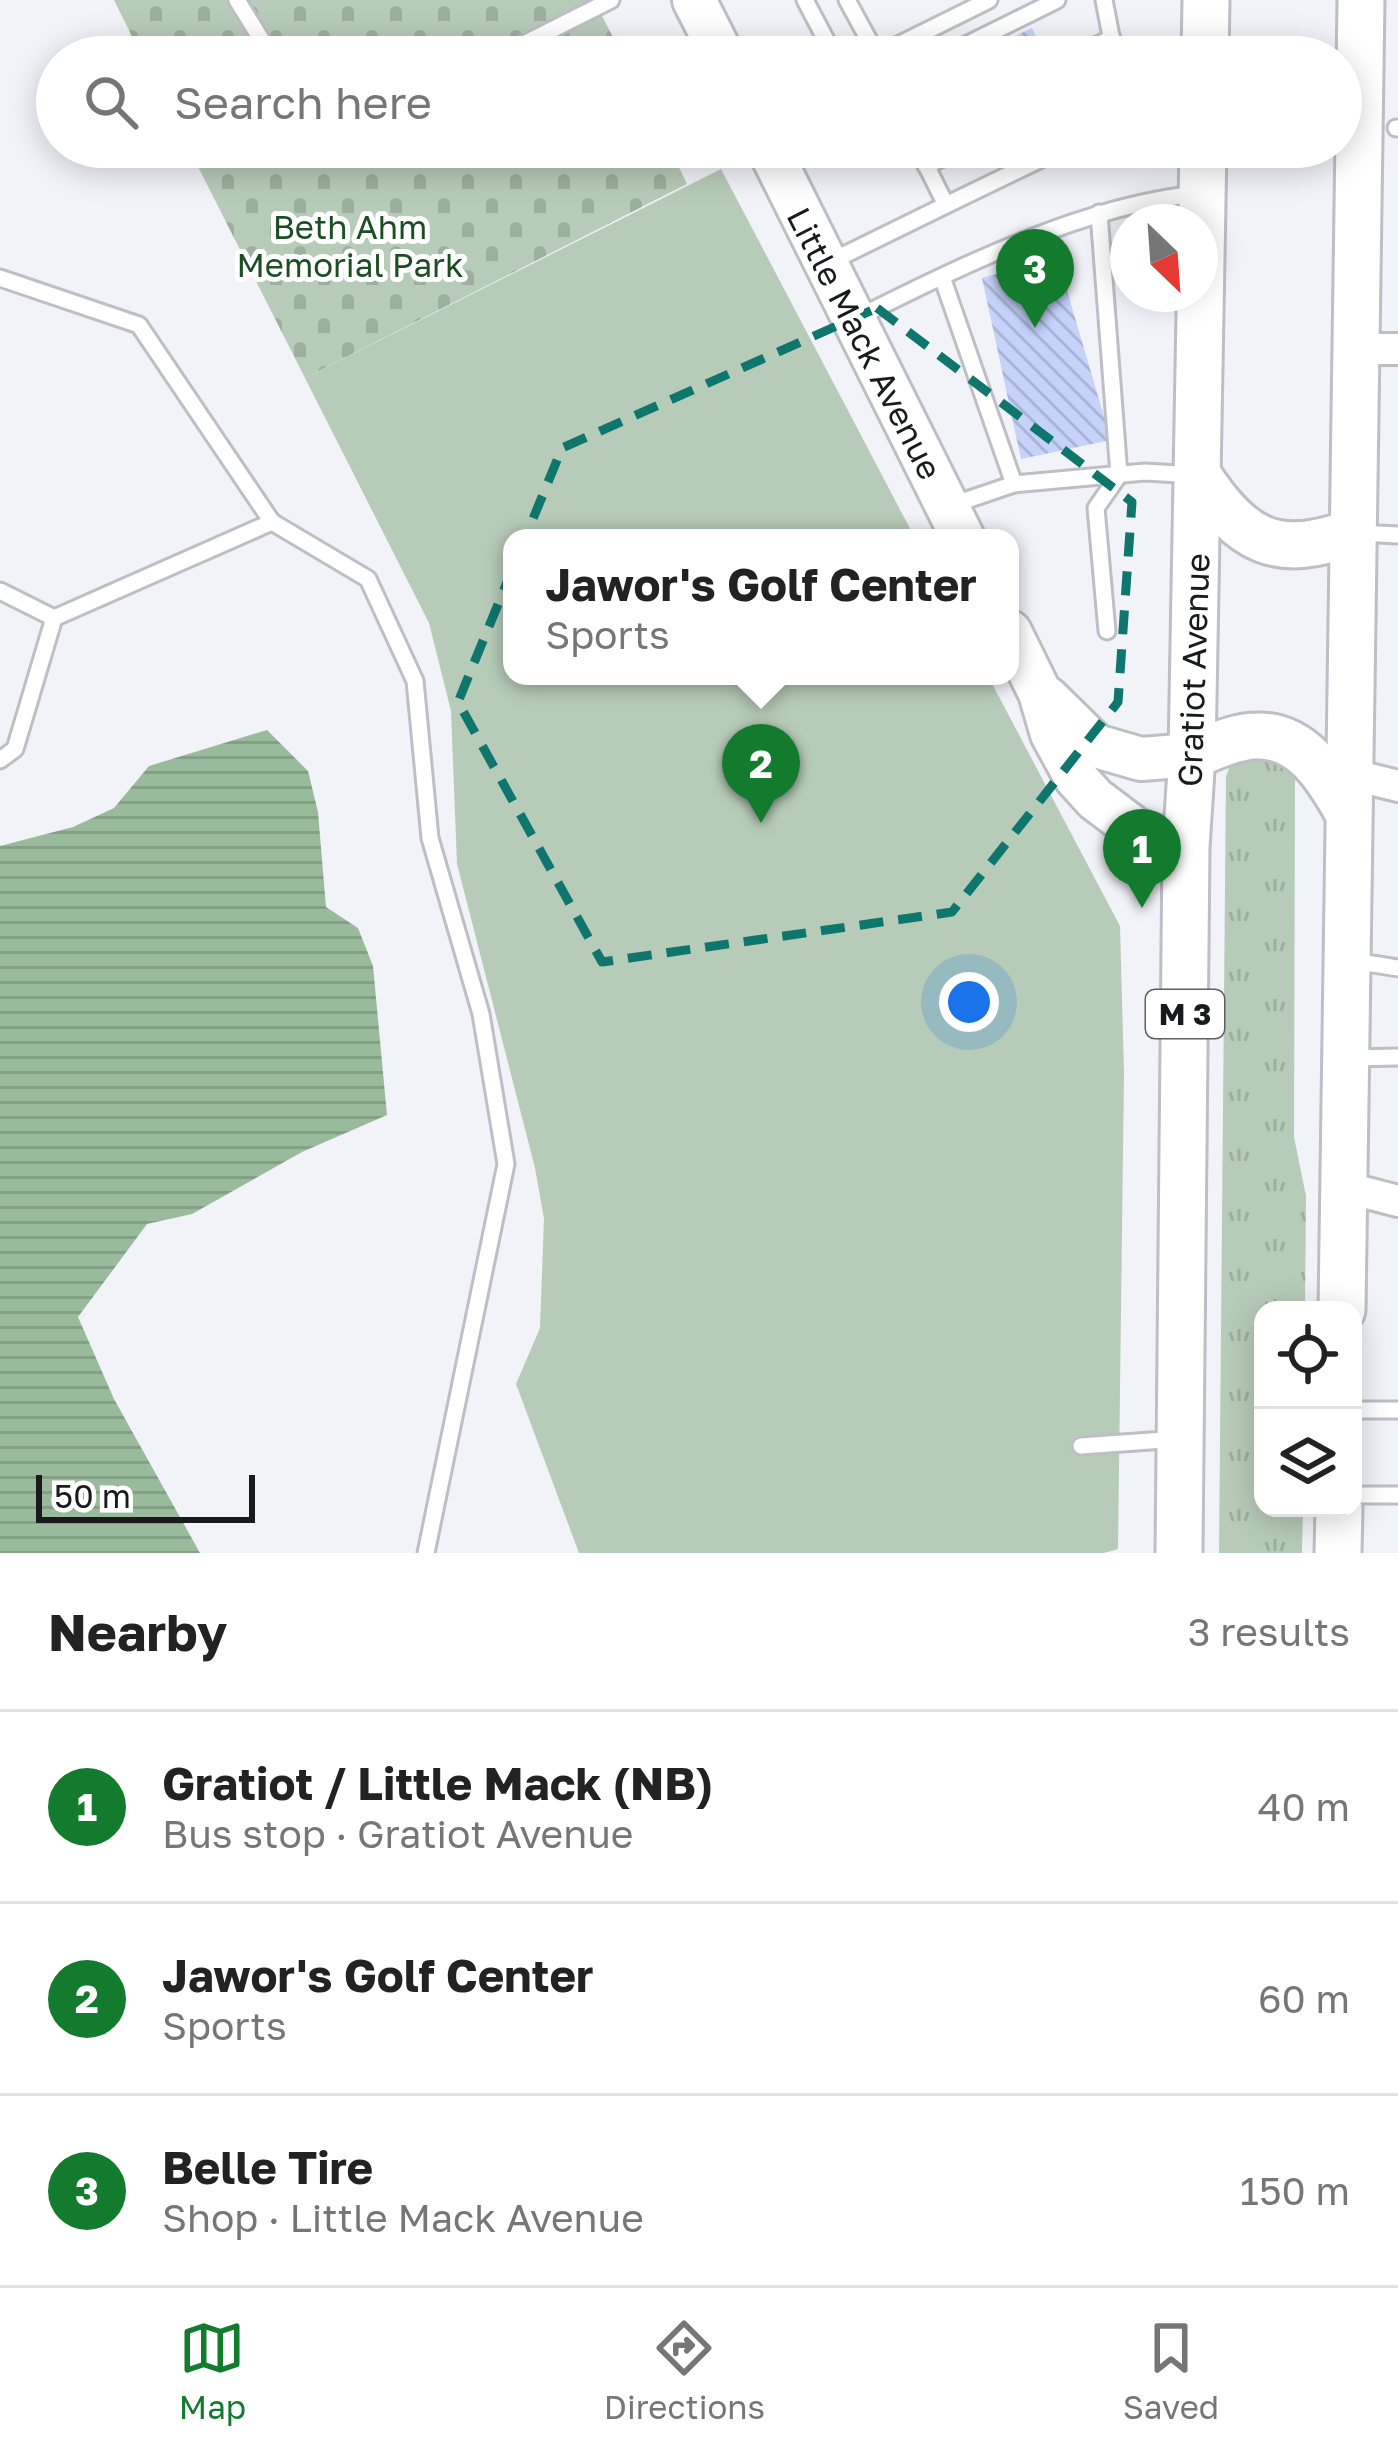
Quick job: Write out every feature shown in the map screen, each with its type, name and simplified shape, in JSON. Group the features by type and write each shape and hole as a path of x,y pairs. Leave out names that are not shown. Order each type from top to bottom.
{"main road":[{"path":"694,0 712,36"},
{"path":"1205,36 1206,0"},
{"path":"1342,1301 1353,532 1377,349 1361,0"},
{"name":"Little Mack Avenue","path":"778,168 955,522"},
{"name":"Gratiot Avenue","path":"1179,1553 1186,847 1192,755 1203,168"},
{"path":"1198,475 1222,512 1246,533 1271,544 1327,542 1353,532"},
{"path":"1019,650 1040,693 1052,734 1076,778 1136,830 1186,847"},
{"path":"1040,693 1096,746 1142,759 1192,755 1256,736 1278,739 1300,750 1348,792"},
{"path":"1338,1553 1339,1517"}],"street":[{"path":"1348,792 1398,786"},
{"path":"1344,1187 1398,1201"}],"lane":[{"path":"236,0 259,36"},
{"path":"540,36 611,0"},
{"path":"806,0 821,36"},
{"path":"847,0 866,36"},
{"path":"916,36 989,0"},
{"path":"985,36 1058,0"},
{"path":"1104,0 1110,36"},
{"path":"927,168 946,206"},
{"path":"826,264 1023,168"},
{"path":"854,320 942,277 1099,213 1149,199 1202,194"},
{"path":"1099,213 1119,475 1096,508 1107,631"},
{"path":"942,277 1014,484"},
{"path":"0,278 140,325 272,522 368,579 415,681 430,838 481,1014 506,1164 426,1553"},
{"path":"955,522 1014,484 1119,475 1198,475"},
{"path":"0,760 15,749 55,618 272,522"},
{"path":"1353,532 1398,535"},
{"path":"0,591 55,618"},
{"path":"1347,960 1398,968"},
{"path":"1345,1058 1398,1058"},
{"path":"1362,1410 1398,1410"},
{"path":"1081,1446 1181,1439"},
{"path":"1362,1495 1398,1495"}],"highlighted area":[{"path":"877,308 1132,502 1118,702 952,912 602,962 458,702 562,448"}],"green space":[{"path":"114,0 594,0 612,36 132,36"},
{"name":"Beth Ahm Memorial Park","path":"199,168 679,168 687,184 305,378"},
{"path":"721,169 910,529 503,529 503,685 993,685 1120,926 1124,1073 1118,1549 1104,1553 579,1553 516,1384 540,1328 544,1219 457,864 451,711 429,623 305,378"},
{"path":"1251,750 1283,758 1295,779 1294,1137 1306,1196 1305,1301 1254,1301 1254,1517 1303,1517 1302,1553 1219,1553 1226,776 1233,759"}],"shaded area":[{"path":"267,730 308,771 318,812 326,907 358,928 373,966 387,1115 302,1152 192,1214 147,1224 78,1317 114,1399 200,1553 0,1553 0,846 73,827 114,808 149,766"}],"building":[{"path":"1057,257 1111,440 1021,459 982,278"}],"place":[{"name":"Belle Tire","path":"1035,328"},
{"name":"Jawor's Golf Center","path":"761,823"},
{"name":"Gratiot / Little Mack (NB)","path":"1142,908"}]}
